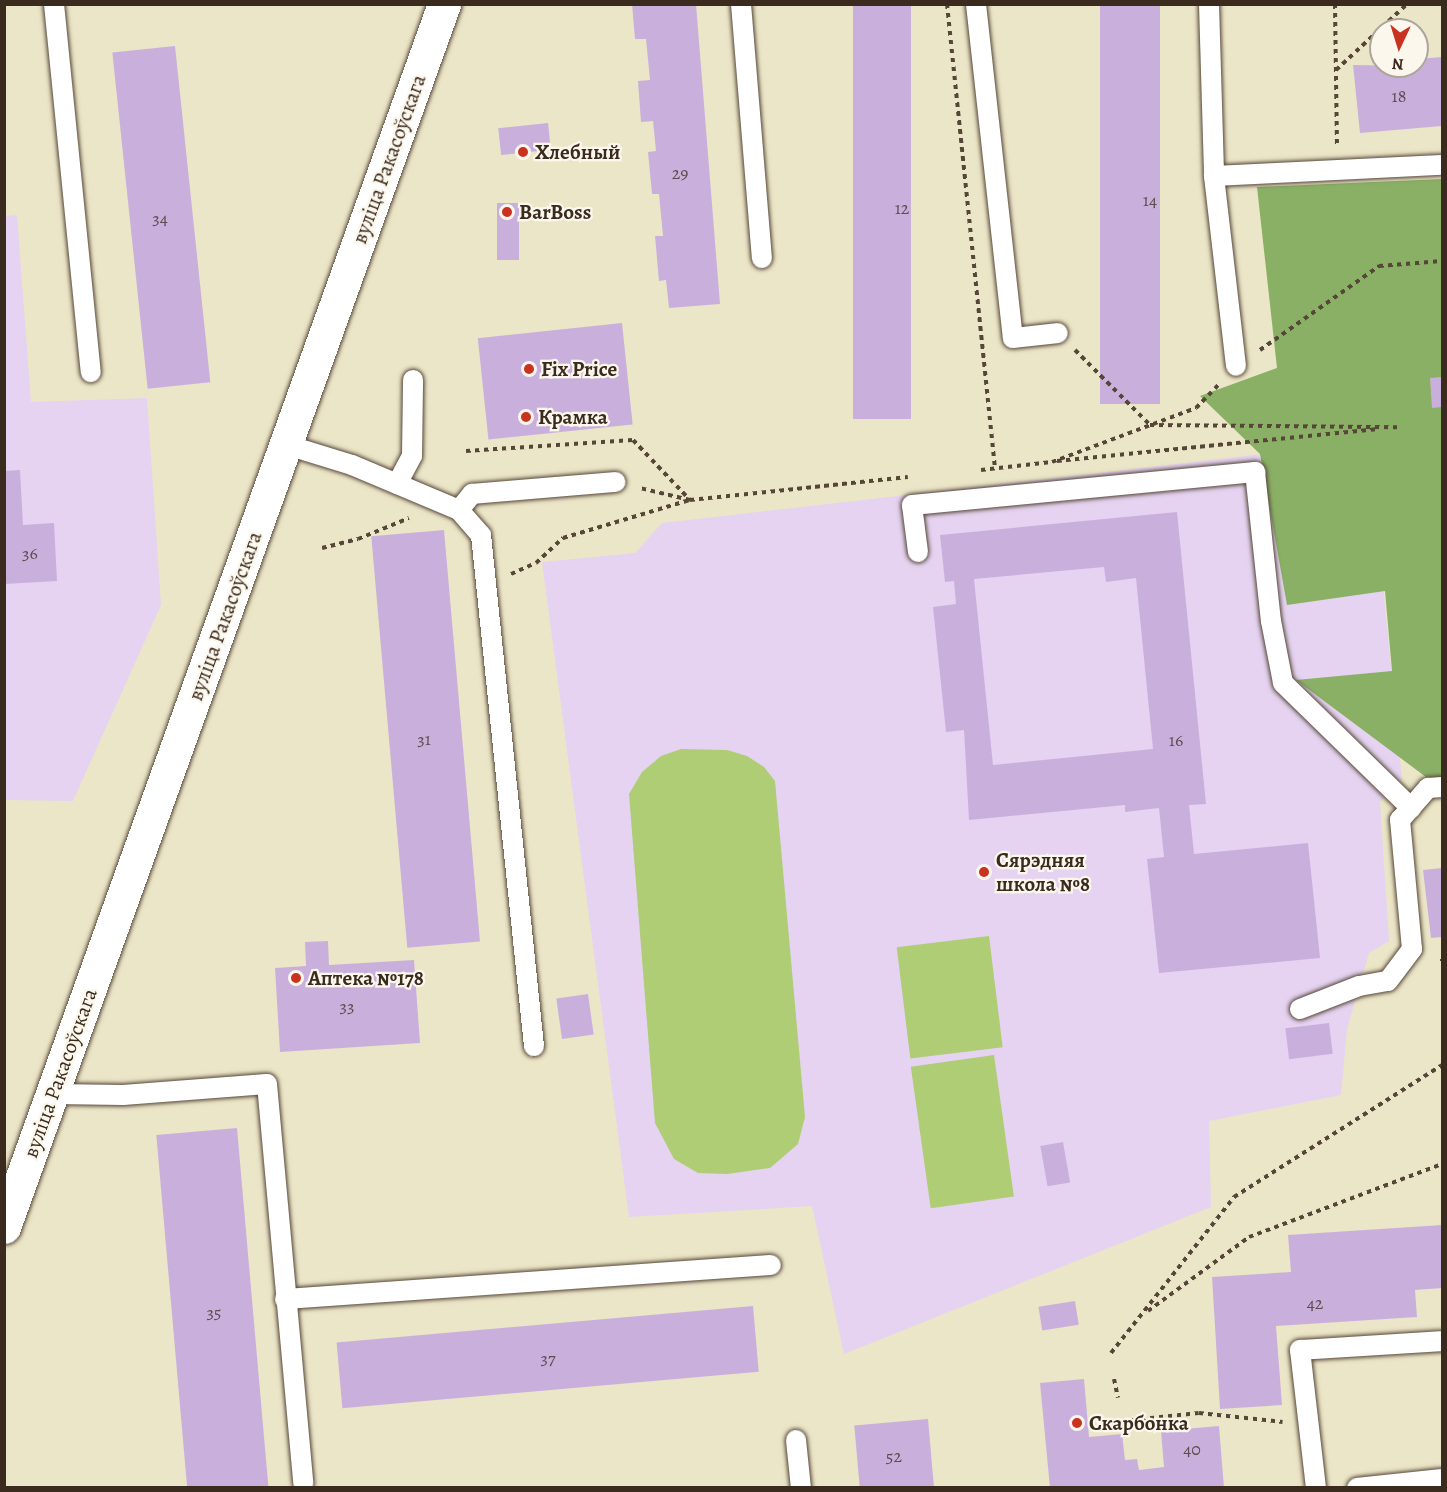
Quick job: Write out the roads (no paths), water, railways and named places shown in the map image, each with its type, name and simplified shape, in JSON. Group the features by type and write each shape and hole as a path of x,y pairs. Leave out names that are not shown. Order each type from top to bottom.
{"main road":[{"name":"вуліца Ракасоўскага","path":"4,1227 444,4"}],"lane":[{"path":"54,4 91,372"},
{"path":"741,4 762,258"},
{"path":"976,4 1013,338 1058,333"},
{"path":"1209,4 1214,176 1236,366"},
{"path":"1214,176 1443,165"},
{"path":"397,484 412,456 413,380"},
{"path":"287,445 397,484 459,510 481,535 534,1046"},
{"path":"918,552 912,505 1255,472 1271,621 1283,683 1411,808"},
{"path":"459,510 472,494 616,482"},
{"path":"1300,1009 1359,986 1389,981 1412,949 1400,820 1428,788 1443,787"},
{"path":"53,1094 123,1095 267,1084 303,1483"},
{"path":"285,1299 771,1265"},
{"path":"1316,1488 1300,1350 1443,1341"},
{"path":"796,1440 801,1488"},
{"path":"1357,1488 1443,1479"}],"place":[{"name":"Хлебный","path":"523,152"},
{"name":"BarBoss","path":"507,212"},
{"name":"Fix Price","path":"529,369"},
{"name":"Крамка","path":"526,417"},
{"name":"Сярэдняя школа №8","path":"984,872"},
{"name":"Аптека №178","path":"296,978"},
{"name":"Скарбонка","path":"1077,1423"}]}
